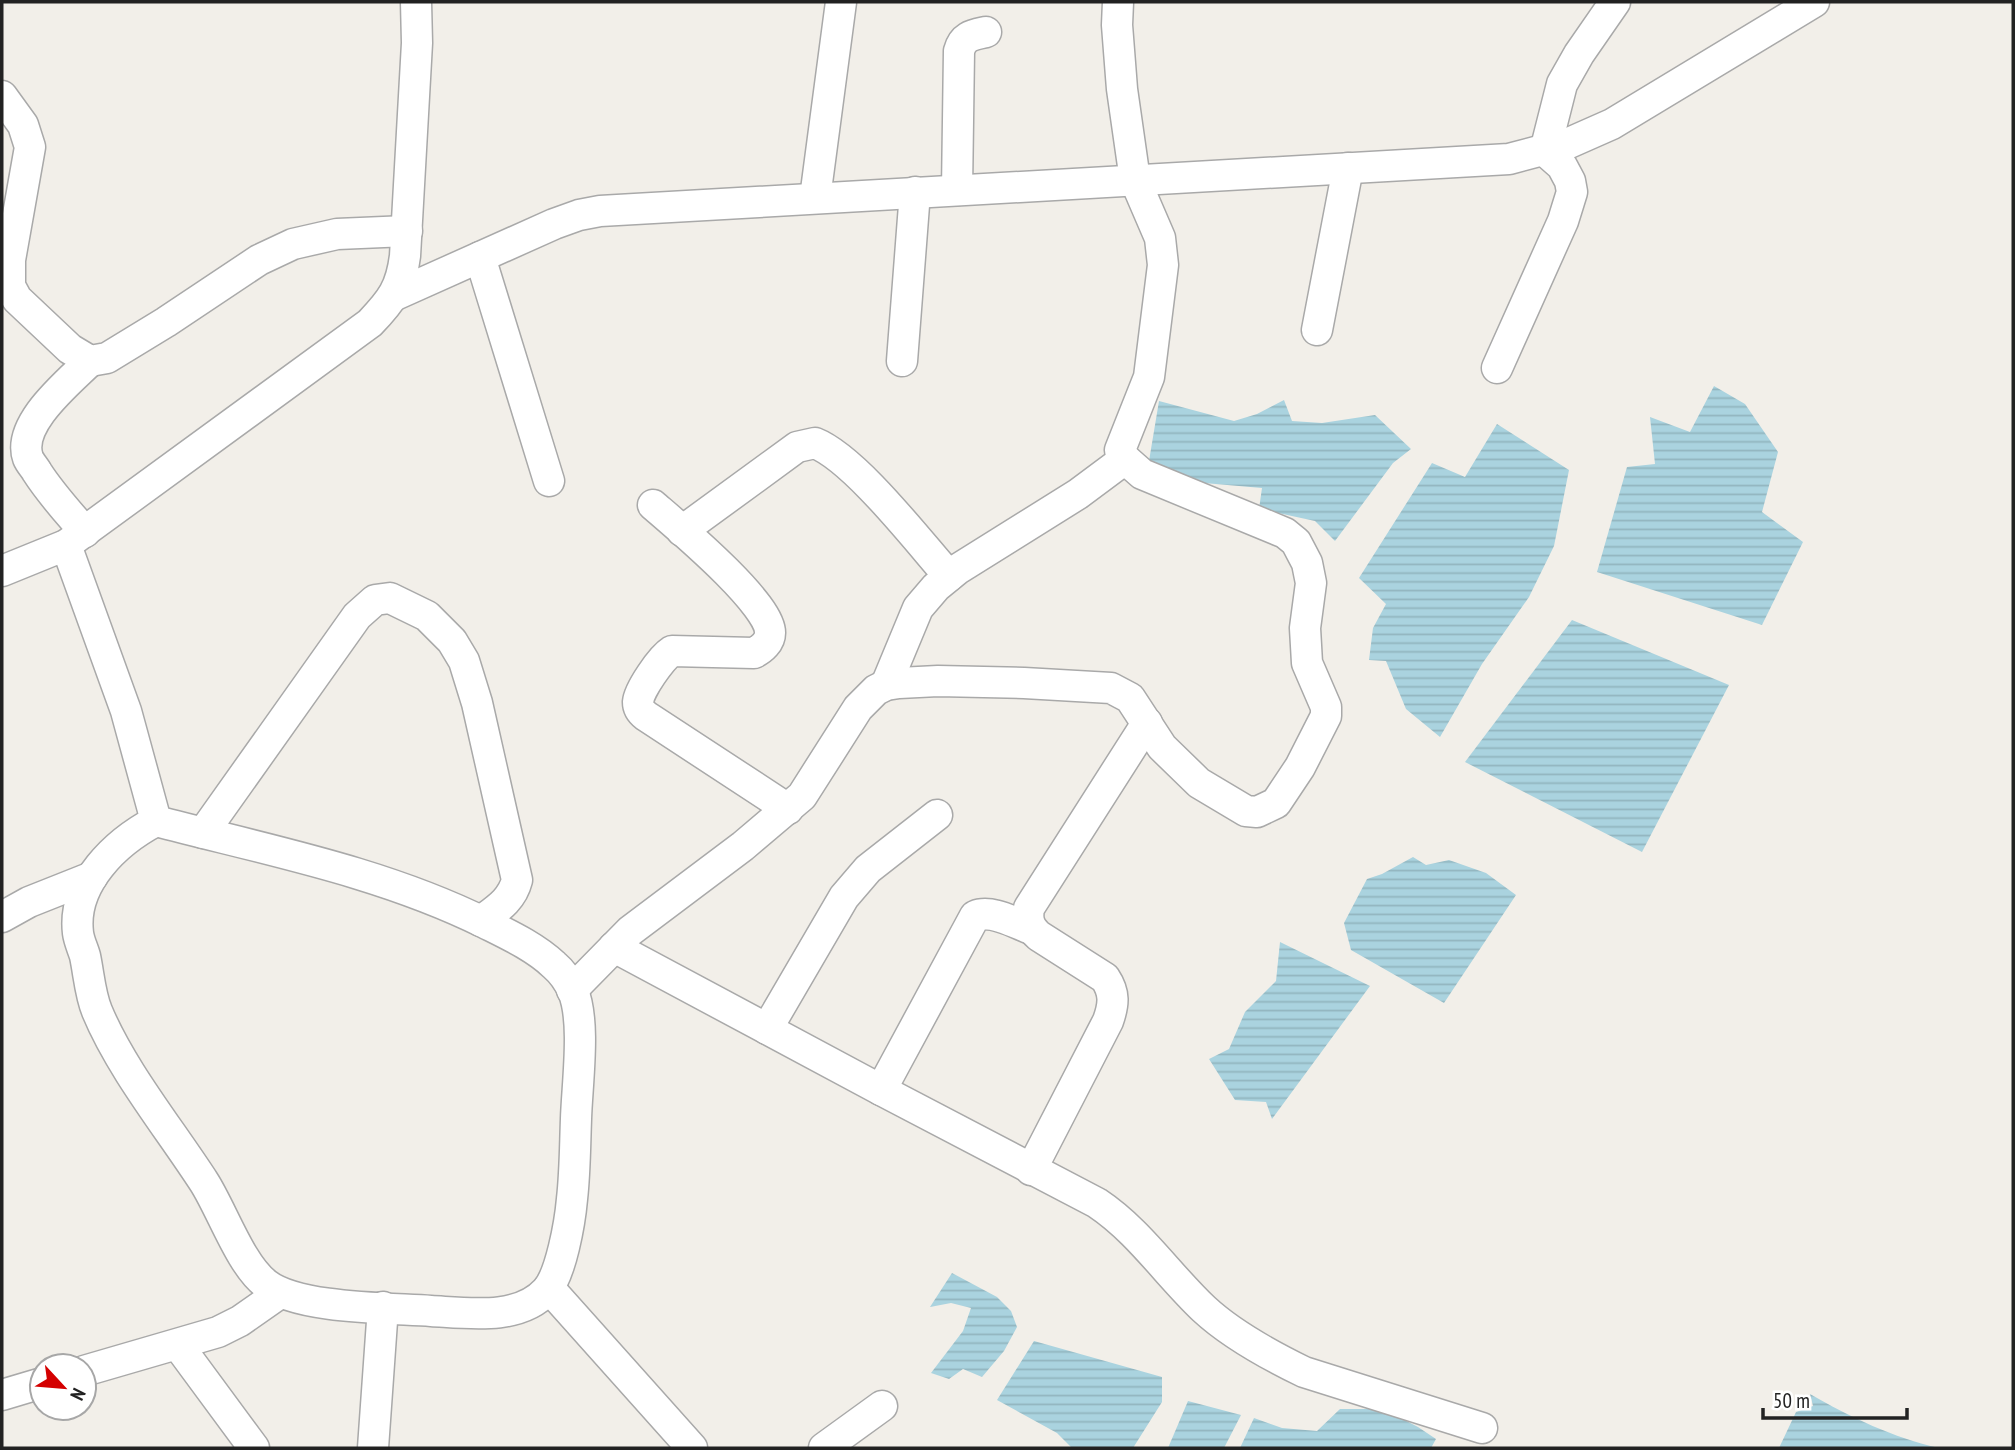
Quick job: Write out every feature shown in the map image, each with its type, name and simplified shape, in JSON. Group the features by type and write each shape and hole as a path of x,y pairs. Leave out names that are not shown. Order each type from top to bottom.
{"street":[{"path":"2,571 31,561 76,538 370,323 393,296 402,279 407,231 417,43 416,2"},
{"path":"815,198 841,2"},
{"path":"572,989 643,920 743,846 802,796 858,708 876,690 886,685 938,681 1111,688 1130,698 1173,760 1199,783 1233,805 1257,813 1276,803 1294,776 1326,716 1326,707 1307,663 1305,628 1310,573 1296,541 1272,527 1142,474 1125,459 1120,450 1140,404 1153,362 1163,265 1160,238 1135,180 1122,89 1118,2"},
{"path":"1545,151 1562,84 1615,2"},
{"path":"393,296 554,224 600,211 1509,159 1569,144 1612,124 1814,2"},
{"path":"957,190 959,51 963,40 986,32"},
{"path":"2,96 23,125 30,148 6,286 70,349 90,361"},
{"path":"1497,368 1563,221 1572,192 1562,166 1545,151"},
{"path":"1317,330 1348,168"},
{"path":"902,361 915,192"},
{"path":"156,821 76,538 28,458 27,440 38,417 50,401 90,361 107,358 259,260 293,244 337,234 407,231"},
{"path":"480,257 549,481"},
{"path":"682,531 797,447 815,443 832,452 873,490 949,576"},
{"path":"886,685 918,608 949,576 1078,494 1125,459"},
{"path":"653,505 725,570 746,593 763,616 770,635 762,649 754,653 672,651 659,663 641,692 639,708 646,716 788,809"},
{"path":"203,833 357,616 375,600 390,598 427,616 452,641 464,661 477,703 517,880 514,891 506,902 481,921"},
{"path":"1031,929 1027,917 1033,901 1147,723"},
{"path":"766,1029 844,897 877,861 937,815"},
{"path":"156,821 332,866 449,905 515,938 555,965 572,989 578,1013 579,1049 572,1200 558,1266 549,1288 534,1302 509,1310 476,1314 309,1301 280,1293 264,1282 248,1263 207,1186 114,1045 95,1009 78,931 81,903 92,877 114,849 131,834 156,821"},
{"path":"2,917 29,902 92,877"},
{"path":"881,1090 975,916 990,914 1031,929 1105,978 1114,999 1108,1021 1031,1170"},
{"path":"614,947 1097,1203 1117,1216 1206,1311 1261,1350 1304,1372 1482,1428"},
{"path":"549,1288 692,1448"},
{"path":"98,1367 218,1332 240,1321 280,1293"},
{"path":"373,1448 383,1307"},
{"path":"178,1345 254,1448"},
{"path":"2,1395 28,1387"},
{"path":"824,1448 882,1406"}],"water":[{"path":"1714,386 1745,404 1778,452 1762,512 1803,542 1762,625 1597,572 1627,467 1655,464 1650,417 1690,432"},
{"path":"1284,400 1292,421 1322,423 1375,415 1411,449 1393,463 1335,541 1315,521 1259,509 1262,488 1204,483 1149,461 1159,401 1234,421 1257,414"},
{"path":"1497,424 1569,470 1554,546 1529,597 1482,664 1440,737 1406,709 1386,661 1369,660 1373,628 1386,604 1359,578 1432,463 1465,477"},
{"path":"1572,620 1729,685 1642,852 1465,762"},
{"path":"1413,857 1426,865 1449,860 1486,873 1516,895 1444,1003 1351,950 1344,923 1367,879"},
{"path":"1280,942 1370,986 1272,1119 1266,1102 1235,1100 1209,1059 1229,1049 1245,1012 1276,981"},
{"path":"952,1273 997,1297 1011,1311 1017,1327 1004,1351 982,1377 963,1369 949,1379 931,1373 963,1331 971,1308 951,1303 930,1307"},
{"path":"1034,1341 1162,1377 1162,1402 1133,1448 1072,1448 1057,1433 997,1400"},
{"path":"1810,1394 1873,1426 1905,1439 1939,1448 1779,1448 1796,1412 1813,1406"},
{"path":"1188,1401 1241,1415 1224,1448 1168,1448"},
{"path":"1340,1409 1383,1409 1436,1439 1431,1448 1240,1448 1254,1418 1282,1428 1317,1431"}]}
